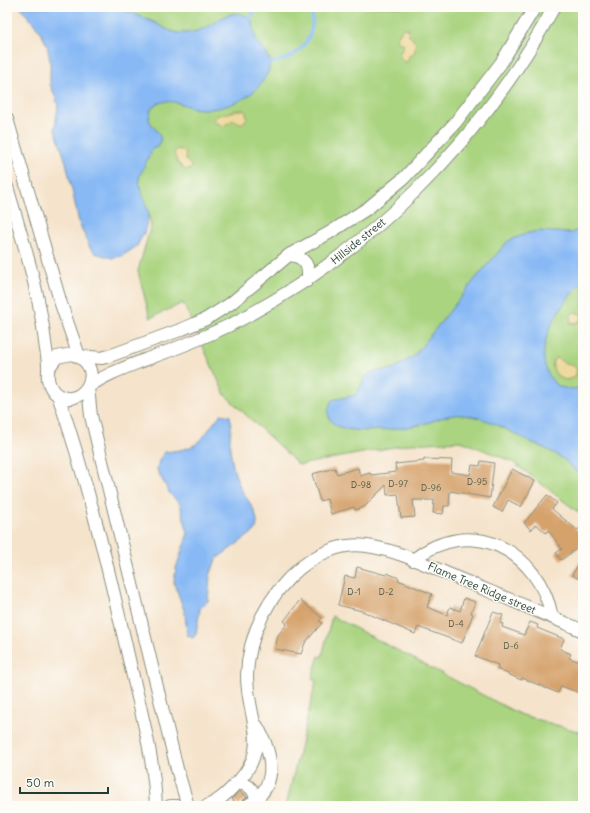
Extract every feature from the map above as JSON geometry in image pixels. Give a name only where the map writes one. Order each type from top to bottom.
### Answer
[{"type":"street","name":"Hillside street","points":[[79,356],[102,358],[193,325],[230,304],[289,255],[349,221],[375,203],[404,178],[455,123],[505,57],[535,7]]},
{"type":"street","name":"Hillside street","points":[[88,387],[118,370],[216,332],[307,281],[364,238],[400,206],[440,166],[482,117],[536,40],[554,7]]},
{"type":"street","points":[[7,118],[61,304],[79,356],[89,367],[91,373],[88,387],[92,421],[175,762],[188,806]]},
{"type":"street","points":[[7,187],[41,312],[49,384],[58,395],[84,475],[114,594],[148,742],[156,806]]},
{"type":"street","points":[[289,255],[295,256],[305,263],[308,268],[307,281]]},
{"type":"street","points":[[48,369],[57,357],[72,354],[79,356]]},
{"type":"street","points":[[58,395],[72,398],[78,396],[88,387]]},
{"type":"street","name":"Flame Tree Ridge street","points":[[413,560],[425,550],[439,543],[454,540],[469,539],[510,551],[530,568],[545,591],[552,617]]},
{"type":"street","name":"Flame Tree Ridge street","points":[[208,806],[217,801],[242,777],[252,760],[256,741],[255,721],[248,693],[248,676],[252,642],[265,610],[283,584],[317,556],[341,547],[366,546],[413,560],[583,631]]},
{"type":"street","name":"Flame Tree Ridge street","points":[[252,804],[266,789],[271,770],[271,760],[265,741],[255,721]]},
{"type":"street","name":"Flame Tree Ridge street","points":[[235,784],[240,783],[250,787],[256,796],[252,804]]},
{"type":"street","points":[[170,806],[181,806]]},
{"type":"green space","points":[[89,7],[583,7],[583,516],[513,462],[461,441],[410,444],[299,465],[225,395],[183,303],[150,318],[138,271],[151,225]]},
{"type":"green space","points":[[332,616],[519,714],[583,733],[583,806],[286,806],[316,681],[312,678],[319,656],[322,657]]},
{"type":"sand","points":[[403,28],[408,29],[409,35],[416,43],[414,54],[409,56],[407,62],[404,62],[399,55],[404,44],[398,42],[396,39]]},
{"type":"sand","points":[[244,110],[246,112],[247,118],[242,124],[234,120],[223,126],[213,121],[216,116]]},
{"type":"sand","points":[[177,149],[185,151],[186,161],[192,166],[191,169],[185,170],[177,162],[174,153]]},
{"type":"sand","points":[[574,312],[581,314],[582,317],[579,322],[570,324],[571,315]]},
{"type":"sand","points":[[556,358],[565,364],[575,367],[577,370],[575,377],[566,380],[555,373],[553,360]]},
{"type":"water","points":[[20,7],[111,7],[126,11],[170,31],[178,33],[198,31],[230,14],[241,14],[250,18],[256,39],[269,57],[270,64],[266,76],[251,94],[240,101],[221,107],[208,109],[163,102],[157,104],[151,109],[149,120],[158,132],[160,142],[159,146],[152,149],[139,177],[140,188],[149,214],[144,233],[137,246],[122,256],[112,258],[95,253],[90,248],[79,222],[66,162],[55,129],[58,104],[50,84],[50,61],[47,45],[40,31]]},
{"type":"water","points":[[583,227],[583,282],[565,302],[550,328],[544,355],[546,368],[552,380],[558,386],[574,389],[583,387],[583,478],[563,459],[554,453],[495,424],[471,416],[451,415],[425,424],[377,430],[344,428],[333,423],[328,414],[332,400],[356,395],[367,375],[373,372],[393,369],[414,356],[476,278],[508,241],[528,233],[539,231],[571,233]]},
{"type":"water","points":[[221,414],[230,416],[230,447],[233,466],[237,480],[255,513],[257,525],[255,531],[216,559],[210,576],[208,601],[200,609],[196,634],[193,638],[187,635],[185,613],[174,582],[176,568],[188,533],[180,504],[170,494],[157,470],[159,460],[165,452],[187,448],[199,442]]},
{"type":"building","points":[[424,459],[452,460],[451,472],[470,475],[472,465],[480,466],[481,461],[494,463],[490,498],[450,491],[449,506],[444,506],[443,514],[433,513],[434,500],[413,500],[415,517],[401,518],[398,494],[387,495],[386,485],[364,507],[355,510],[354,507],[331,514],[327,499],[320,501],[312,474],[335,468],[337,474],[358,468],[360,476],[370,473],[371,475],[396,472],[395,464],[424,461]]},
{"type":"building","points":[[512,469],[535,481],[521,507],[508,500],[502,512],[493,507]]},
{"type":"building","points":[[547,495],[557,503],[552,509],[577,530],[583,526],[583,544],[561,560],[556,553],[562,549],[548,530],[546,533],[536,524],[531,530],[524,523]]},
{"type":"building","points":[[583,556],[583,581],[572,575]]},
{"type":"building","points":[[357,567],[386,575],[387,573],[399,578],[398,580],[432,594],[427,607],[447,615],[450,607],[460,611],[464,598],[475,602],[471,613],[473,614],[462,643],[418,627],[415,634],[362,611],[338,605],[345,576],[355,578]]},
{"type":"building","points":[[300,600],[322,618],[319,621],[322,623],[305,643],[301,654],[275,649],[278,635],[287,624],[284,621]]},
{"type":"building","points":[[493,612],[503,615],[500,623],[503,624],[502,627],[524,635],[530,622],[538,625],[537,628],[564,639],[560,649],[571,654],[569,658],[583,663],[583,694],[561,686],[558,693],[522,678],[521,680],[497,669],[498,665],[475,656]]},
{"type":"building","points":[[239,791],[247,797],[238,805],[232,799]]},
{"type":"waterway","points":[[250,19],[256,7]]},
{"type":"waterway","points":[[270,63],[290,57],[304,45],[312,28],[311,7]]}]
